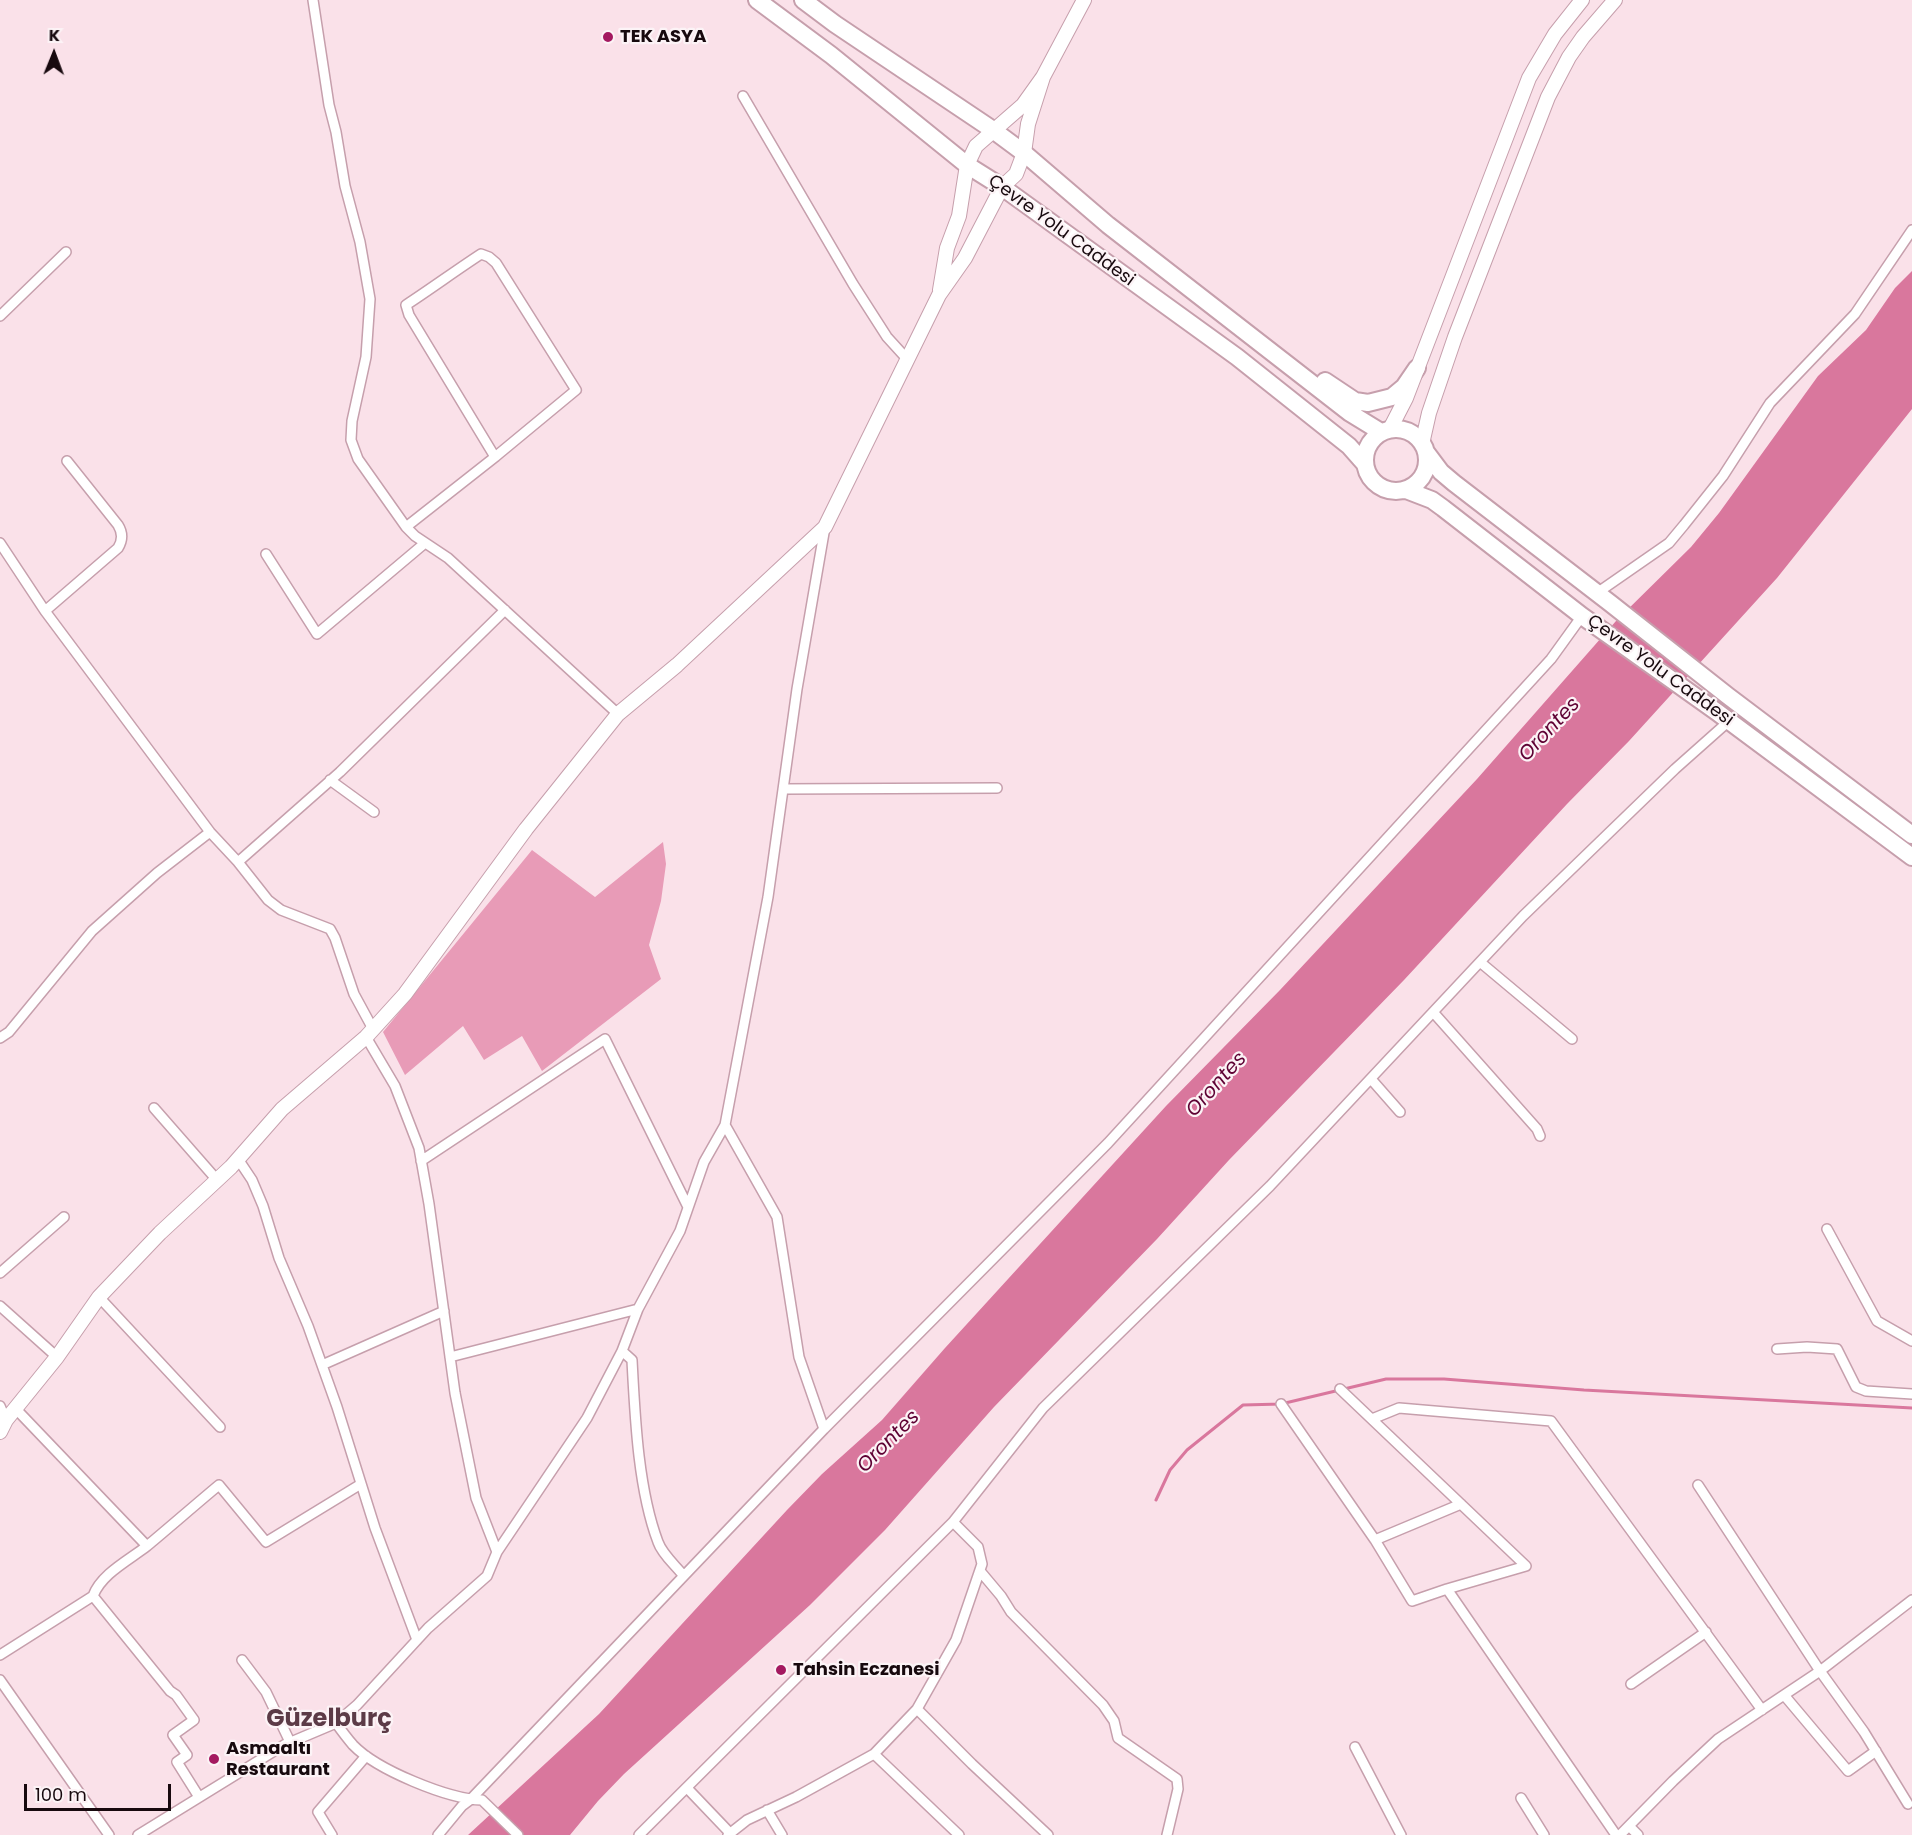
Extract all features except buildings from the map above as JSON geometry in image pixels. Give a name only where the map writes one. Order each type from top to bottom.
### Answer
[{"type":"highway","name":"Çevre Yolu Caddesi","points":[[757,0],[831,55],[967,165],[1002,187],[1237,357],[1349,446],[1364,463],[1371,480],[1378,487],[1387,490],[1406,490],[1443,507],[1588,619],[1912,857]]},
{"type":"highway","name":"Çevre Yolu Caddesi","points":[[803,0],[1024,153],[1108,225],[1350,413],[1386,431],[1409,432],[1441,472],[1454,483],[1728,696],[1912,835]]},
{"type":"highway","points":[[1300,374],[1316,376],[1354,401],[1368,403],[1392,397],[1404,387],[1417,368]]},
{"type":"highway","points":[[1364,463],[1368,445],[1386,431]]},
{"type":"highway","points":[[1406,490],[1414,486],[1425,471],[1424,448]]},
{"type":"street","points":[[313,0],[329,105],[345,186],[360,242],[370,299],[366,357],[352,421],[351,440],[358,459],[405,527],[448,558],[618,714]]},
{"type":"street","points":[[939,295],[947,248],[959,216],[967,165],[976,146],[1023,105],[1043,77],[1084,0]]},
{"type":"street","points":[[1386,431],[1417,368],[1529,78],[1555,34],[1582,0]]},
{"type":"street","points":[[1424,448],[1430,414],[1455,337],[1548,97],[1573,51],[1615,0]]},
{"type":"street","points":[[138,1835],[290,1742],[336,1723],[357,1705],[417,1640],[487,1576],[497,1552],[587,1418],[622,1351],[638,1309],[680,1231],[704,1162],[725,1125],[768,897],[797,689],[825,527],[939,295],[965,258],[1002,187],[1016,174],[1024,153],[1028,124],[1043,77]]},
{"type":"street","points":[[742,96],[853,284],[887,337],[908,359]]},
{"type":"street","points":[[1604,598],[1669,543],[1723,476],[1770,403],[1855,314],[1912,230]]},
{"type":"street","points":[[0,316],[66,252]]},
{"type":"street","points":[[405,527],[495,457],[576,390],[502,272],[489,257],[481,255],[456,269],[446,279],[406,305],[409,315],[495,457]]},
{"type":"street","points":[[45,610],[118,548],[122,539],[122,532],[118,525],[67,461]]},
{"type":"street","points":[[3,1426],[99,1298],[160,1233],[238,1159],[282,1109],[370,1033],[405,993],[526,829],[618,714],[677,665],[825,527]]},
{"type":"street","points":[[0,543],[45,610],[210,832],[238,862],[268,900],[281,909],[330,929],[335,938],[354,994],[395,1086],[419,1148],[455,1392],[476,1498],[497,1552]]},
{"type":"street","points":[[267,554],[318,634],[425,543]]},
{"type":"street","points":[[238,862],[330,780],[505,610]]},
{"type":"street","points":[[438,1835],[462,1806],[824,1429],[1108,1143],[1588,619]]},
{"type":"street","points":[[642,1834],[892,1580],[953,1522],[1043,1408],[1270,1186],[1532,908],[1675,769],[1723,716]]},
{"type":"street","points":[[330,780],[374,812]]},
{"type":"street","points":[[783,789],[997,788]]},
{"type":"street","points":[[0,1038],[9,1032],[92,931],[157,873],[210,832]]},
{"type":"street","points":[[1480,962],[1572,1039]]},
{"type":"street","points":[[1433,1012],[1537,1129],[1540,1136]]},
{"type":"street","points":[[421,1161],[605,1038],[688,1207]]},
{"type":"street","points":[[1371,1078],[1400,1112]]},
{"type":"street","points":[[154,1108],[217,1180]]},
{"type":"street","points":[[725,1125],[777,1217],[799,1357],[824,1429]]},
{"type":"street","points":[[238,1159],[252,1180],[263,1206],[279,1258],[308,1326],[375,1527],[417,1640]]},
{"type":"street","points":[[0,1273],[64,1217]]},
{"type":"street","points":[[1827,1229],[1877,1321],[1912,1341]]},
{"type":"street","points":[[99,1298],[220,1427]]},
{"type":"street","points":[[0,1306],[57,1357]]},
{"type":"street","points":[[450,1357],[638,1309]]},
{"type":"street","points":[[322,1365],[444,1311]]},
{"type":"street","points":[[1777,1349],[1807,1347],[1837,1350],[1856,1387],[1866,1391],[1912,1395]]},
{"type":"street","points":[[622,1351],[632,1360],[644,1492],[658,1545],[683,1575]]},
{"type":"street","points":[[1281,1404],[1375,1540],[1412,1601],[1526,1566],[1340,1389]]},
{"type":"street","points":[[0,1406],[3,1426]]},
{"type":"street","points":[[15,1408],[147,1546]]},
{"type":"street","points":[[1372,1419],[1399,1408],[1551,1421],[1762,1710]]},
{"type":"street","points":[[0,1655],[93,1596],[96,1587],[106,1578],[219,1485],[266,1542],[361,1484]]},
{"type":"street","points":[[1698,1485],[1864,1732],[1908,1804]]},
{"type":"street","points":[[1375,1540],[1461,1504]]},
{"type":"street","points":[[687,1788],[729,1834],[747,1820],[796,1797],[874,1754],[917,1708],[956,1640],[980,1571],[982,1564],[978,1547],[953,1522]]},
{"type":"street","points":[[980,1571],[1011,1612],[1103,1705],[1113,1721],[1118,1738],[1178,1779],[1178,1789],[1167,1835]]},
{"type":"street","points":[[1448,1589],[1618,1835],[1718,1739],[1821,1671],[1912,1600]]},
{"type":"street","points":[[93,1596],[170,1691],[176,1695],[194,1720],[173,1735],[187,1755],[177,1762],[199,1797]]},
{"type":"street","points":[[1631,1684],[1706,1632]]},
{"type":"street","points":[[242,1660],[266,1692],[290,1742]]},
{"type":"street","points":[[0,1680],[109,1835]]},
{"type":"street","points":[[1784,1695],[1848,1772],[1876,1751]]},
{"type":"street","points":[[917,1708],[972,1764],[1048,1835]]},
{"type":"street","points":[[336,1723],[354,1746],[366,1756],[414,1781],[470,1800],[482,1800],[518,1835]]},
{"type":"street","points":[[1355,1747],[1401,1835]]},
{"type":"street","points":[[874,1754],[959,1835]]},
{"type":"street","points":[[332,1835],[318,1812],[366,1756]]},
{"type":"street","points":[[1521,1798],[1544,1835]]},
{"type":"street","points":[[767,1810],[782,1835]]},
{"type":"street","points":[[1629,1826],[1638,1835]]},
{"type":"shaded area","points":[[663,842],[666,864],[661,901],[649,945],[661,979],[542,1071],[522,1036],[484,1060],[463,1026],[405,1075],[383,1032],[532,850],[595,897]]},
{"type":"water","name":"Orontes","points":[[1912,271],[1912,409],[1777,578],[1629,741],[1567,804],[1404,980],[994,1407],[885,1530],[810,1605],[624,1774],[570,1835],[468,1835],[599,1714],[787,1510],[822,1474],[882,1420],[1166,1106],[1280,990],[1477,779],[1616,621],[1691,547],[1719,513],[1818,376],[1866,330],[1895,288]]},
{"type":"waterway","points":[[1156,1500],[1170,1470],[1187,1450],[1243,1405],[1281,1404],[1386,1379],[1444,1379],[1584,1390],[1912,1408]]},
{"type":"place","name":"TEK ASYA","points":[[608,37]]},
{"type":"place","name":"Tahsin Eczanesi","points":[[781,1670]]},
{"type":"place","name":"Asmaaltı Restaurant","points":[[214,1759]]},
{"type":"district","name":"Güzelburç","points":[[329,1720]]}]
